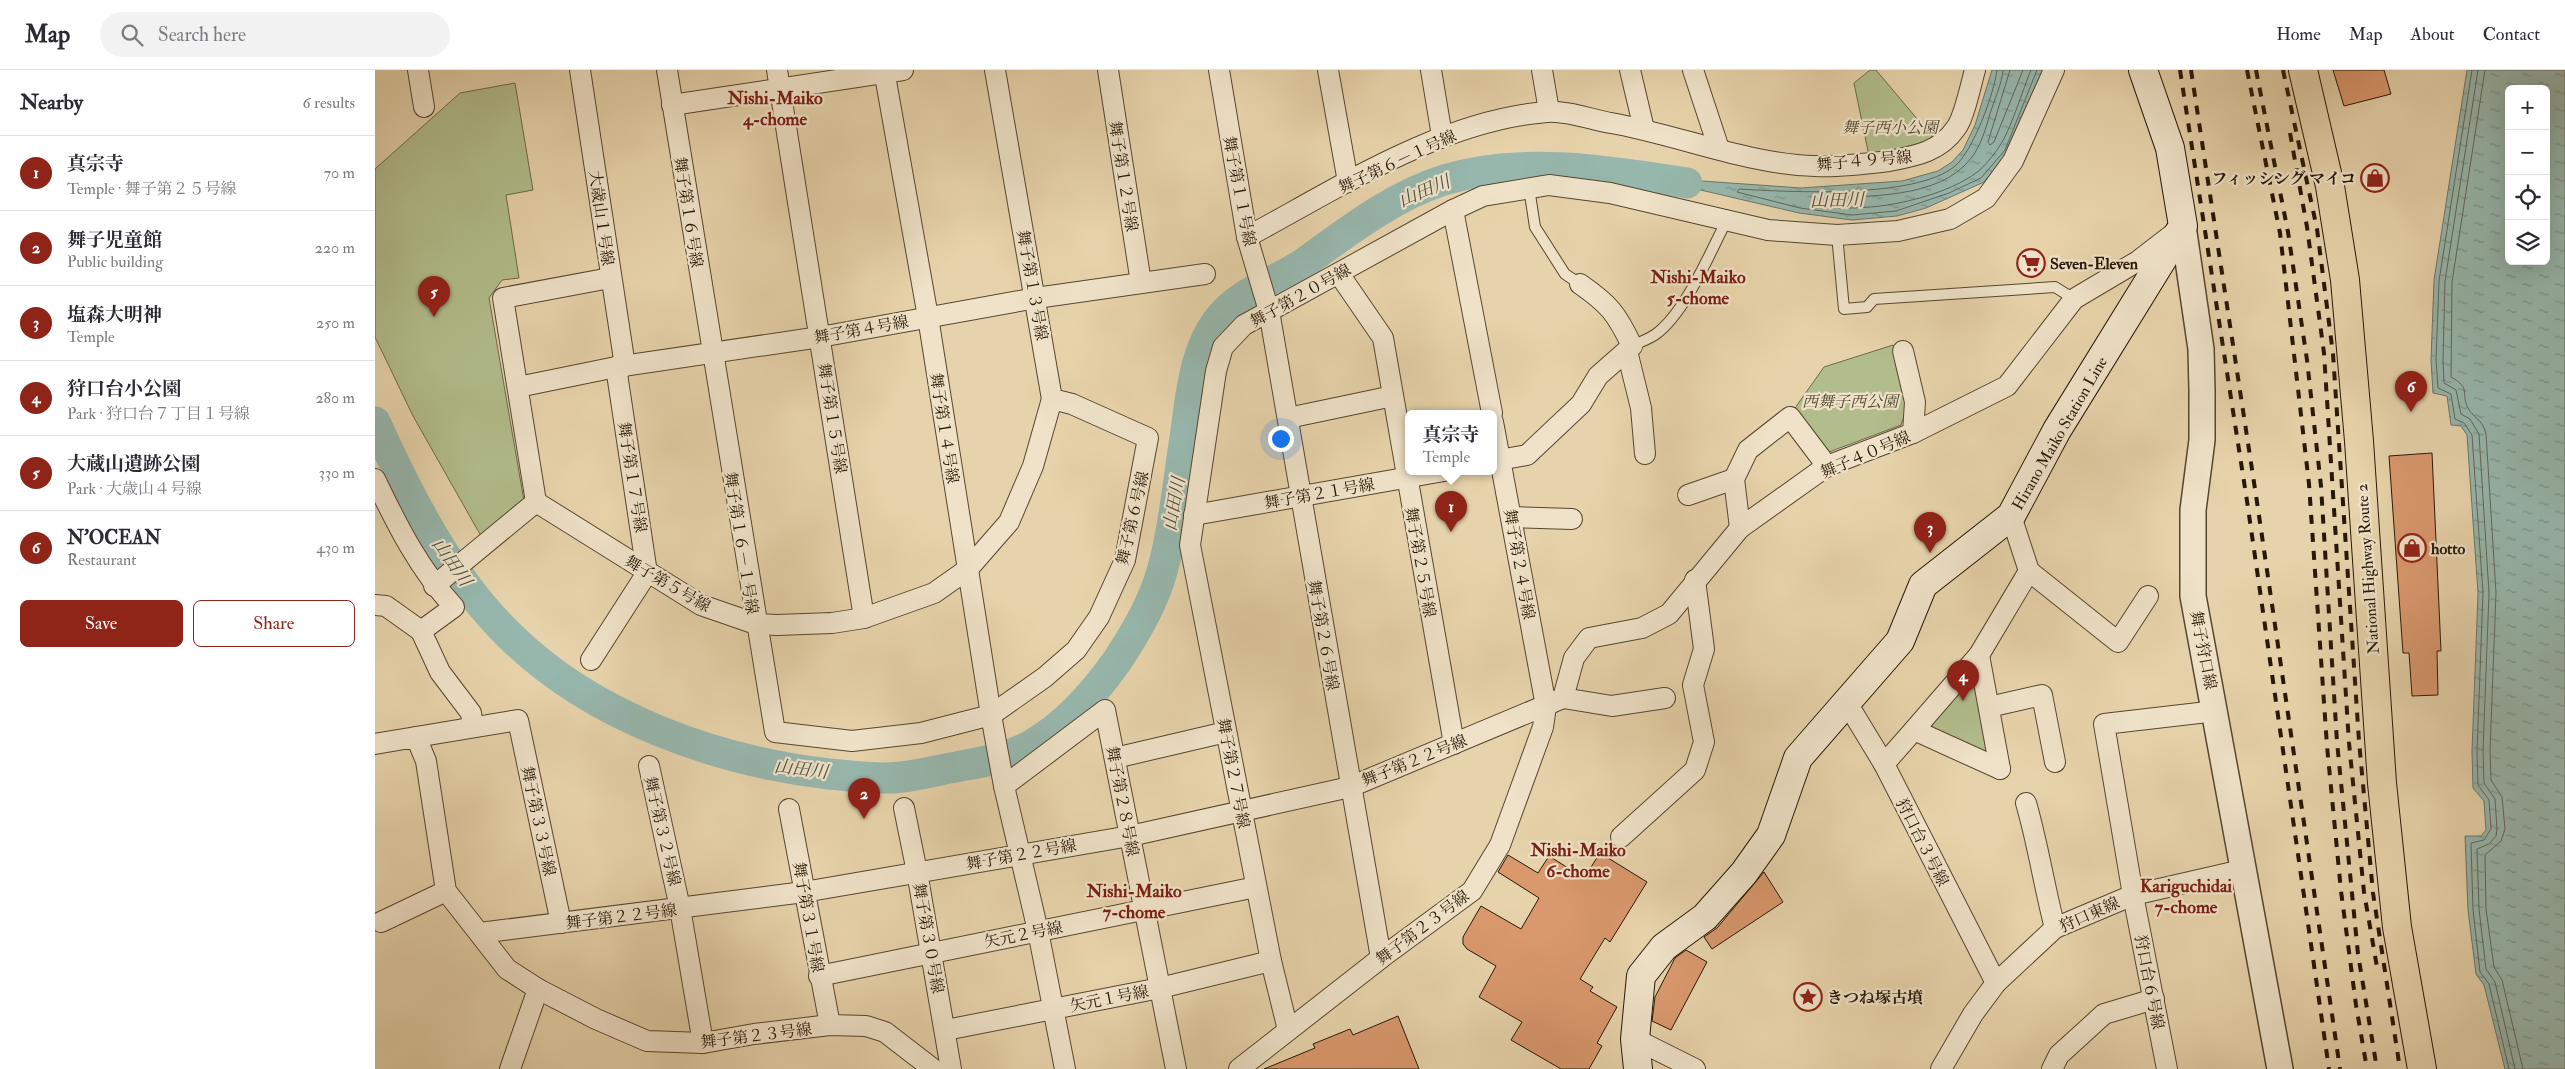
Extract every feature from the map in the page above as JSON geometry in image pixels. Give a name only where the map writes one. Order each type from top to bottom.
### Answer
[{"type":"highway","name":"National Highway Route 2","points":[[2303,70],[2330,186],[2345,280],[2382,783],[2397,927],[2422,1069]]},
{"type":"main road","points":[[2143,70],[2170,148],[2183,226]]},
{"type":"main road","name":"Hirano Maiko Station Line","points":[[1638,1069],[1635,1039],[1641,976],[1664,947],[1705,918],[1744,873],[1771,835],[1799,758],[1900,641],[1923,584],[2011,516],[2057,430],[2183,226]]},
{"type":"street","points":[[418,70],[424,107]]},
{"type":"street","name":"大歳山１号線","points":[[580,70],[611,278],[621,367]]},
{"type":"street","name":"舞子第１６号線","points":[[667,70],[711,354]]},
{"type":"street","name":"舞子第１３号線","points":[[995,70],[1053,399]]},
{"type":"street","name":"舞子第１２号線","points":[[1108,70],[1141,283]]},
{"type":"street","name":"舞子第１１号線","points":[[1219,70],[1247,237],[1269,311]]},
{"type":"street","points":[[1328,70],[1348,182]]},
{"type":"street","points":[[1431,70],[1442,136]]},
{"type":"street","points":[[1542,70],[1549,112]]},
{"type":"street","points":[[1630,70],[1644,129]]},
{"type":"street","points":[[1693,70],[1719,149]]},
{"type":"street","name":"舞子４９号線","points":[[1644,129],[1719,149],[1775,161],[1815,166],[1873,163],[1920,156],[1938,147],[1957,127],[1975,70]]},
{"type":"street","name":"舞子第２０号線","points":[[1194,515],[1216,371],[1223,347],[1243,325],[1453,210],[1483,196],[1549,185],[1610,193],[1769,230],[1837,235],[1898,231],[1950,220],[1986,198],[2013,160],[2054,70]]},
{"type":"street","points":[[672,105],[778,80],[891,71]]},
{"type":"street","name":"舞子第１４号線","points":[[891,71],[991,715],[1004,786],[1038,931],[1065,1069]]},
{"type":"street","name":"舞子第１５号線","points":[[778,80],[821,337],[864,618]]},
{"type":"street","name":"舞子第６－１号線","points":[[1247,237],[1348,182],[1442,136],[1503,119],[1549,112],[1644,129]]},
{"type":"street","points":[[1453,210],[1491,410]]},
{"type":"street","name":"舞子４０号線","points":[[1555,702],[1575,658],[1589,638],[1642,628],[1669,614],[1695,580],[1740,528],[1827,466],[1913,433],[2007,386],[2074,299],[2138,260],[2183,226]]},
{"type":"street","name":"舞子狩口線","points":[[2183,226],[2201,349],[2203,391],[2201,440],[2193,510],[2193,596],[2216,712],[2242,870],[2280,1069]]},
{"type":"street","name":"舞子第４号線","points":[[518,387],[621,367],[821,337],[1036,298],[1205,274]]},
{"type":"street","name":"舞子第２５号線","points":[[1339,274],[1383,338],[1405,472]]},
{"type":"street","points":[[434,586],[536,502],[503,298],[611,278]]},
{"type":"street","points":[[1580,284],[1601,299],[1618,316],[1630,348],[1641,408],[1645,454]]},
{"type":"street","name":"舞子第２６号線","points":[[1269,311],[1288,418],[1299,496],[1381,958]]},
{"type":"street","points":[[1497,461],[1527,455],[1581,404],[1598,376],[1630,348]]},
{"type":"street","points":[[1903,352],[1915,402],[1913,433]]},
{"type":"street","name":"舞子第１６－１号線","points":[[711,354],[775,732]]},
{"type":"street","name":"舞子第１７号線","points":[[621,367],[647,573]]},
{"type":"street","points":[[1288,418],[1393,396]]},
{"type":"street","name":"舞子第６号線","points":[[775,732],[852,741],[921,733],[991,715],[1030,688],[1076,650],[1099,617],[1125,560],[1148,438],[1072,404],[1053,399]]},
{"type":"street","name":"舞子第５号線","points":[[536,502],[701,605],[756,624],[832,623],[864,618],[934,593],[968,569],[1009,522],[1033,466],[1053,399]]},
{"type":"street","points":[[1740,528],[1734,479],[1748,450],[1790,417],[1827,466]]},
{"type":"street","name":"舞子第２４号線","points":[[1497,461],[1555,702]]},
{"type":"street","name":"舞子第２５号線","points":[[1406,475],[1454,744]]},
{"type":"street","name":"舞子第２１号線","points":[[1194,515],[1422,475]]},
{"type":"street","points":[[1688,496],[1734,479]]},
{"type":"street","points":[[375,480],[400,532],[434,586],[454,607],[421,631]]},
{"type":"street","name":"舞子第２７号線","points":[[1194,515],[1190,545],[1256,887],[1271,961],[1288,1030]]},
{"type":"street","points":[[2011,516],[2029,571],[2119,642],[2148,596]]},
{"type":"street","points":[[1511,517],[1572,519]]},
{"type":"street","points":[[1884,764],[1979,655],[2029,571]]},
{"type":"street","points":[[591,660],[647,573]]},
{"type":"street","points":[[1621,837],[1695,770],[1704,742],[1693,685],[1704,649],[1695,580]]},
{"type":"street","points":[[375,605],[386,606],[421,631],[440,672],[471,713],[473,727],[375,744]]},
{"type":"street","points":[[1914,730],[1999,769],[1979,655]]},
{"type":"street","points":[[1989,706],[2041,695],[2055,762]]},
{"type":"street","points":[[1555,702],[1612,706],[1665,698]]},
{"type":"street","name":"舞子第２２号線","points":[[480,934],[805,892],[1130,836],[1350,786],[1555,702]]},
{"type":"street","name":"舞子第２３号線","points":[[1245,1067],[1288,1030],[1472,890],[1500,846],[1543,726],[1555,702]]},
{"type":"street","name":"狩口台３号線","points":[[1847,703],[1884,764],[1996,983]]},
{"type":"street","name":"舞子第２８号線","points":[[1004,786],[1105,710],[1177,1069]]},
{"type":"street","name":"狩口台６号線","points":[[2167,1069],[2133,895],[2104,724],[2216,712]]},
{"type":"street","name":"舞子第３３号線","points":[[473,727],[518,720],[561,923]]},
{"type":"street","points":[[1115,758],[1226,732]]},
{"type":"street","points":[[381,922],[446,891],[426,761],[416,737]]},
{"type":"street","name":"舞子第３２号線","points":[[649,766],[680,908],[703,1043]]},
{"type":"street","points":[[2026,803],[2039,849],[2042,878],[2055,928]]},
{"type":"street","name":"舞子第３０号線","points":[[904,808],[946,1030],[951,1069]]},
{"type":"street","name":"舞子第３１号線","points":[[789,809],[819,976],[830,1025]]},
{"type":"street","name":"狩口東線","points":[[1941,1069],[1973,1014],[1996,983],[2055,928],[2133,895],[2242,870]]},
{"type":"street","name":"矢元２号線","points":[[819,976],[1256,887]]},
{"type":"street","name":"舞子第２３号線","points":[[446,891],[507,969],[538,989],[596,1020],[647,1041],[703,1043],[754,1034],[830,1025],[866,1026],[885,1032],[933,1069]]},
{"type":"street","name":"矢元１号線","points":[[946,1030],[1160,988],[1271,961]]},
{"type":"street","points":[[510,1069],[538,989]]},
{"type":"street","points":[[2052,1069],[2059,1055],[2104,1014],[2154,999]]},
{"type":"street","points":[[1635,1039],[1695,1069]]},
{"type":"lane","points":[[1529,188],[1535,227],[1565,274],[1580,284]]},
{"type":"lane","points":[[1630,348],[1657,334],[1672,317],[1689,293],[1727,220]]},
{"type":"lane","points":[[1837,235],[1844,309],[1867,307],[1874,299],[2055,287],[2074,299]]},
{"type":"green space","name":"舞子西小公園","points":[[1870,70],[1876,70],[1934,139],[1919,150],[1869,156],[1854,83]]},
{"type":"green space","points":[[515,83],[533,190],[506,195],[519,278],[502,280],[489,298],[524,501],[481,536],[413,416],[375,337],[375,169],[460,93]]},
{"type":"green space","name":"西舞子西公園","points":[[1893,345],[1909,402],[1901,425],[1829,452],[1795,408],[1824,367]]},
{"type":"green space","points":[[1972,675],[1990,758],[1925,728]]},
{"type":"water","points":[[1992,70],[2043,70],[2010,152],[1984,182],[1926,208],[1897,216],[1852,220],[1799,213],[1645,177],[1801,188],[1902,181],[1938,171],[1952,162],[1963,150],[1975,125]]},
{"type":"water","points":[[2467,70],[2565,70],[2565,1069],[2505,1069],[2484,985],[2476,974],[2468,910],[2465,836],[2481,836],[2486,830],[2484,801],[2473,788],[2472,751],[2478,593],[2467,435],[2461,426],[2451,425],[2447,396],[2433,393],[2431,360],[2434,280]]},
{"type":"building","points":[[2333,70],[2384,70],[2391,94],[2344,106]]},
{"type":"building","points":[[2432,453],[2441,651],[2437,651],[2438,695],[2412,696],[2409,653],[2403,653],[2389,456]]},
{"type":"building","points":[[1600,853],[1647,882],[1610,942],[1605,938],[1580,979],[1593,987],[1590,991],[1617,1007],[1597,1043],[1602,1046],[1589,1069],[1561,1069],[1511,1040],[1522,1022],[1479,997],[1496,966],[1467,949],[1463,944],[1463,937],[1481,906],[1521,929],[1539,898],[1498,872],[1508,855],[1538,873],[1549,856],[1584,878]]},
{"type":"building","points":[[1764,872],[1783,902],[1712,949],[1704,937],[1717,928]]},
{"type":"building","points":[[1686,950],[1707,962],[1671,1030],[1652,1021],[1655,997],[1675,958]]},
{"type":"building","points":[[1398,1016],[1419,1069],[1264,1069],[1315,1048],[1313,1044],[1350,1029],[1353,1035]]},
{"type":"waterway","name":"山田川","points":[[375,422],[417,507],[450,563],[468,589],[510,636],[543,665],[579,690],[617,712],[658,730],[700,746],[743,758],[786,768],[829,774],[884,778],[915,775],[996,759],[1015,753],[1033,744],[1068,718],[1117,661],[1146,612],[1164,565],[1175,510],[1192,387],[1201,354],[1215,324],[1235,303],[1304,263],[1354,227],[1389,205],[1407,195],[1444,180],[1474,173],[1535,167],[1596,170],[1687,183]]},
{"type":"railway","points":[[2180,70],[2247,501],[2329,1069]]},
{"type":"railway","points":[[2191,70],[2257,502],[2340,1069]]},
{"type":"railway","points":[[2247,70],[2280,233],[2309,484],[2327,746],[2341,891],[2356,1005],[2367,1069]]},
{"type":"railway","points":[[2256,70],[2288,232],[2307,360],[2321,486],[2337,742],[2358,954],[2377,1069]]},
{"type":"railway","points":[[2283,70],[2317,229],[2333,354],[2359,741],[2373,893],[2400,1069]]},
{"type":"railway","points":[[2290,133],[2307,227],[2324,353],[2349,743],[2364,892],[2378,973]]},
{"type":"place","name":"フィッシング マイコ","points":[[2375,178]]},
{"type":"place","name":"Seven-Eleven","points":[[2031,263]]},
{"type":"place","name":"大蔵山遺跡公園","points":[[434,317]]},
{"type":"place","name":"N'OCEAN","points":[[2411,412]]},
{"type":"place","name":"真宗寺","points":[[1451,532]]},
{"type":"place","name":"hotto","points":[[2412,548]]},
{"type":"place","name":"塩森大明神","points":[[1930,553]]},
{"type":"place","name":"狩口台小公園","points":[[1963,701]]},
{"type":"place","name":"舞子児童館","points":[[864,819]]},
{"type":"place","name":"きつね塚古墳","points":[[1808,997]]},
{"type":"district","name":"Nishi-Maiko 4-chome","points":[[775,108]]},
{"type":"district","name":"Nishi-Maiko 5-chome","points":[[1698,287]]},
{"type":"district","name":"Nishi-Maiko 6-chome","points":[[1578,860]]},
{"type":"district","name":"Kariguchidai 7-chome","points":[[2186,896]]},
{"type":"district","name":"Nishi-Maiko 7-chome","points":[[1134,901]]}]
